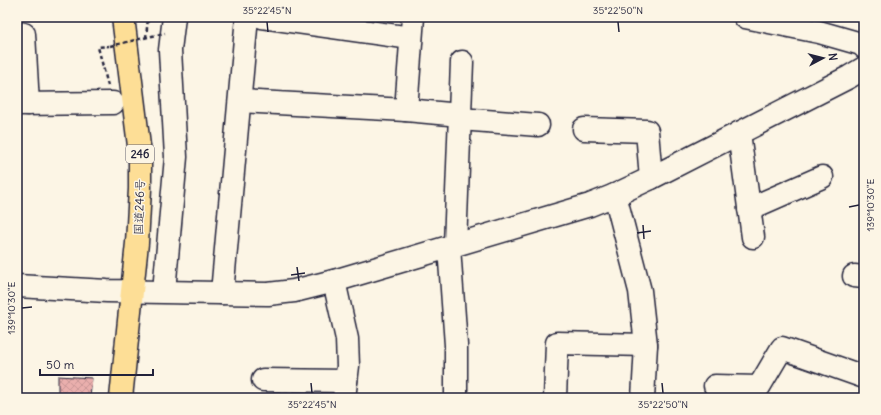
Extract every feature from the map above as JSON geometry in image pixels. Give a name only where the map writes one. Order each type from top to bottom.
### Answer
[{"type":"highway","name":"国道246号","points":[[121,398],[138,235],[140,189],[140,154],[122,17]]},
{"type":"street","points":[[222,293],[247,17]]},
{"type":"street","points":[[262,17],[411,38]]},
{"type":"street","points":[[406,110],[413,17]]},
{"type":"street","points":[[745,17],[819,32],[861,44],[864,47]]},
{"type":"street","points":[[164,291],[176,157],[169,25]]},
{"type":"street","points":[[17,33],[24,34],[22,104],[113,103]]},
{"type":"street","points":[[456,398],[456,345],[452,246],[462,62]]},
{"type":"street","points":[[17,286],[132,292],[164,291],[268,294],[294,291],[334,281],[590,205],[615,195],[651,178],[864,68]]},
{"type":"street","points":[[240,101],[406,110],[538,125]]},
{"type":"street","points":[[584,129],[622,121],[647,131],[651,178]]},
{"type":"street","points":[[738,133],[753,237]]},
{"type":"street","points":[[749,209],[822,177]]},
{"type":"street","points":[[615,195],[640,291],[646,346],[643,398]]},
{"type":"street","points":[[263,380],[304,389],[345,390],[348,366],[347,339],[334,281]]},
{"type":"street","points":[[554,398],[557,343],[646,346]]},
{"type":"street","points":[[715,386],[748,392],[759,387],[782,348],[864,376]]},
{"type":"path","points":[[146,38],[148,17]]},
{"type":"path","points":[[113,103],[98,48],[146,38],[169,25]]},
{"type":"building","points":[[58,376],[92,378],[90,398],[58,398]]}]
